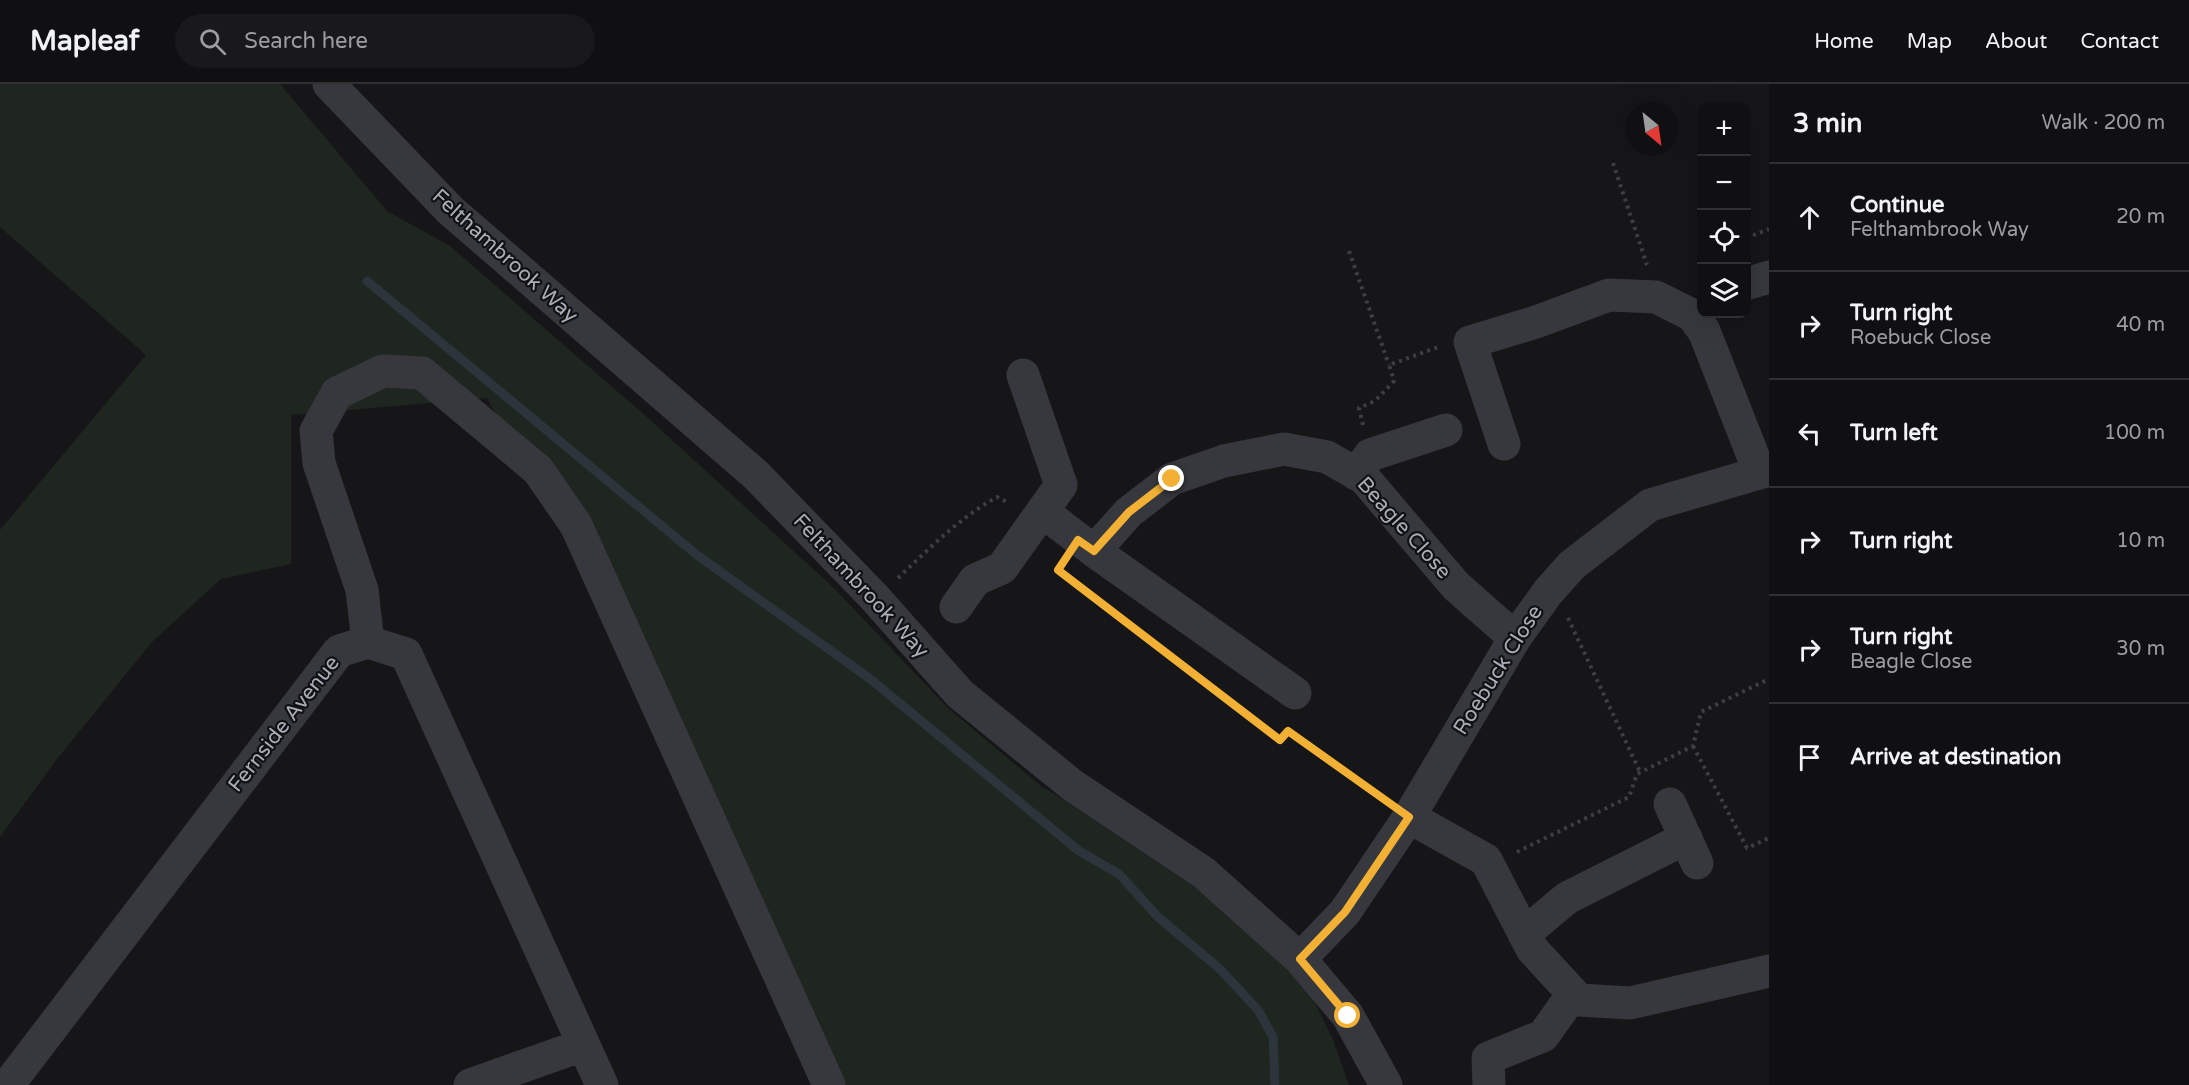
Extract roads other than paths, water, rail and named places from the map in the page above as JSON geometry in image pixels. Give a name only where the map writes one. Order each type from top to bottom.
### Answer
[{"type":"street","name":"Felthambrook Way","points":[[329,84],[450,210],[756,474],[875,598],[960,694],[1072,785],[1204,873],[1300,959],[1348,1016],[1386,1085]]},
{"type":"street","points":[[1751,282],[1769,277]]},
{"type":"street","points":[[1504,444],[1470,342],[1536,322],[1610,295],[1652,297],[1697,310]]},
{"type":"street","points":[[1700,318],[1764,470]]},
{"type":"street","points":[[602,1085],[406,654],[368,642],[362,590],[319,464],[316,431],[337,393],[383,371],[422,373],[538,470],[576,525],[829,1085]]},
{"type":"street","points":[[956,607],[975,580],[1002,568],[1061,485],[1023,375]]},
{"type":"street","points":[[1363,464],[1446,430]]},
{"type":"street","name":"Beagle Close","points":[[1086,546],[1172,479],[1224,461],[1284,449],[1363,464],[1364,478],[1456,586],[1515,638]]},
{"type":"street","name":"Roebuck Close","points":[[1300,959],[1345,912],[1409,817],[1515,638],[1548,592],[1572,565],[1650,505],[1764,470]]},
{"type":"street","points":[[1039,517],[1086,546],[1203,626],[1295,693]]},
{"type":"street","name":"Fernside Avenue","points":[[8,1085],[339,651],[368,642]]},
{"type":"street","points":[[1524,934],[1567,898],[1691,850],[1670,804]]},
{"type":"street","points":[[1409,817],[1486,860],[1532,949],[1579,1000],[1630,1003],[1769,971]]},
{"type":"street","points":[[1489,1085],[1488,1058],[1543,1036],[1573,994]]},
{"type":"street","points":[[470,1085],[583,1045]]},
{"type":"waterway","points":[[367,281],[697,555],[869,678],[1079,851],[1119,874],[1158,917],[1221,970],[1258,1010],[1273,1037],[1275,1085]]}]
